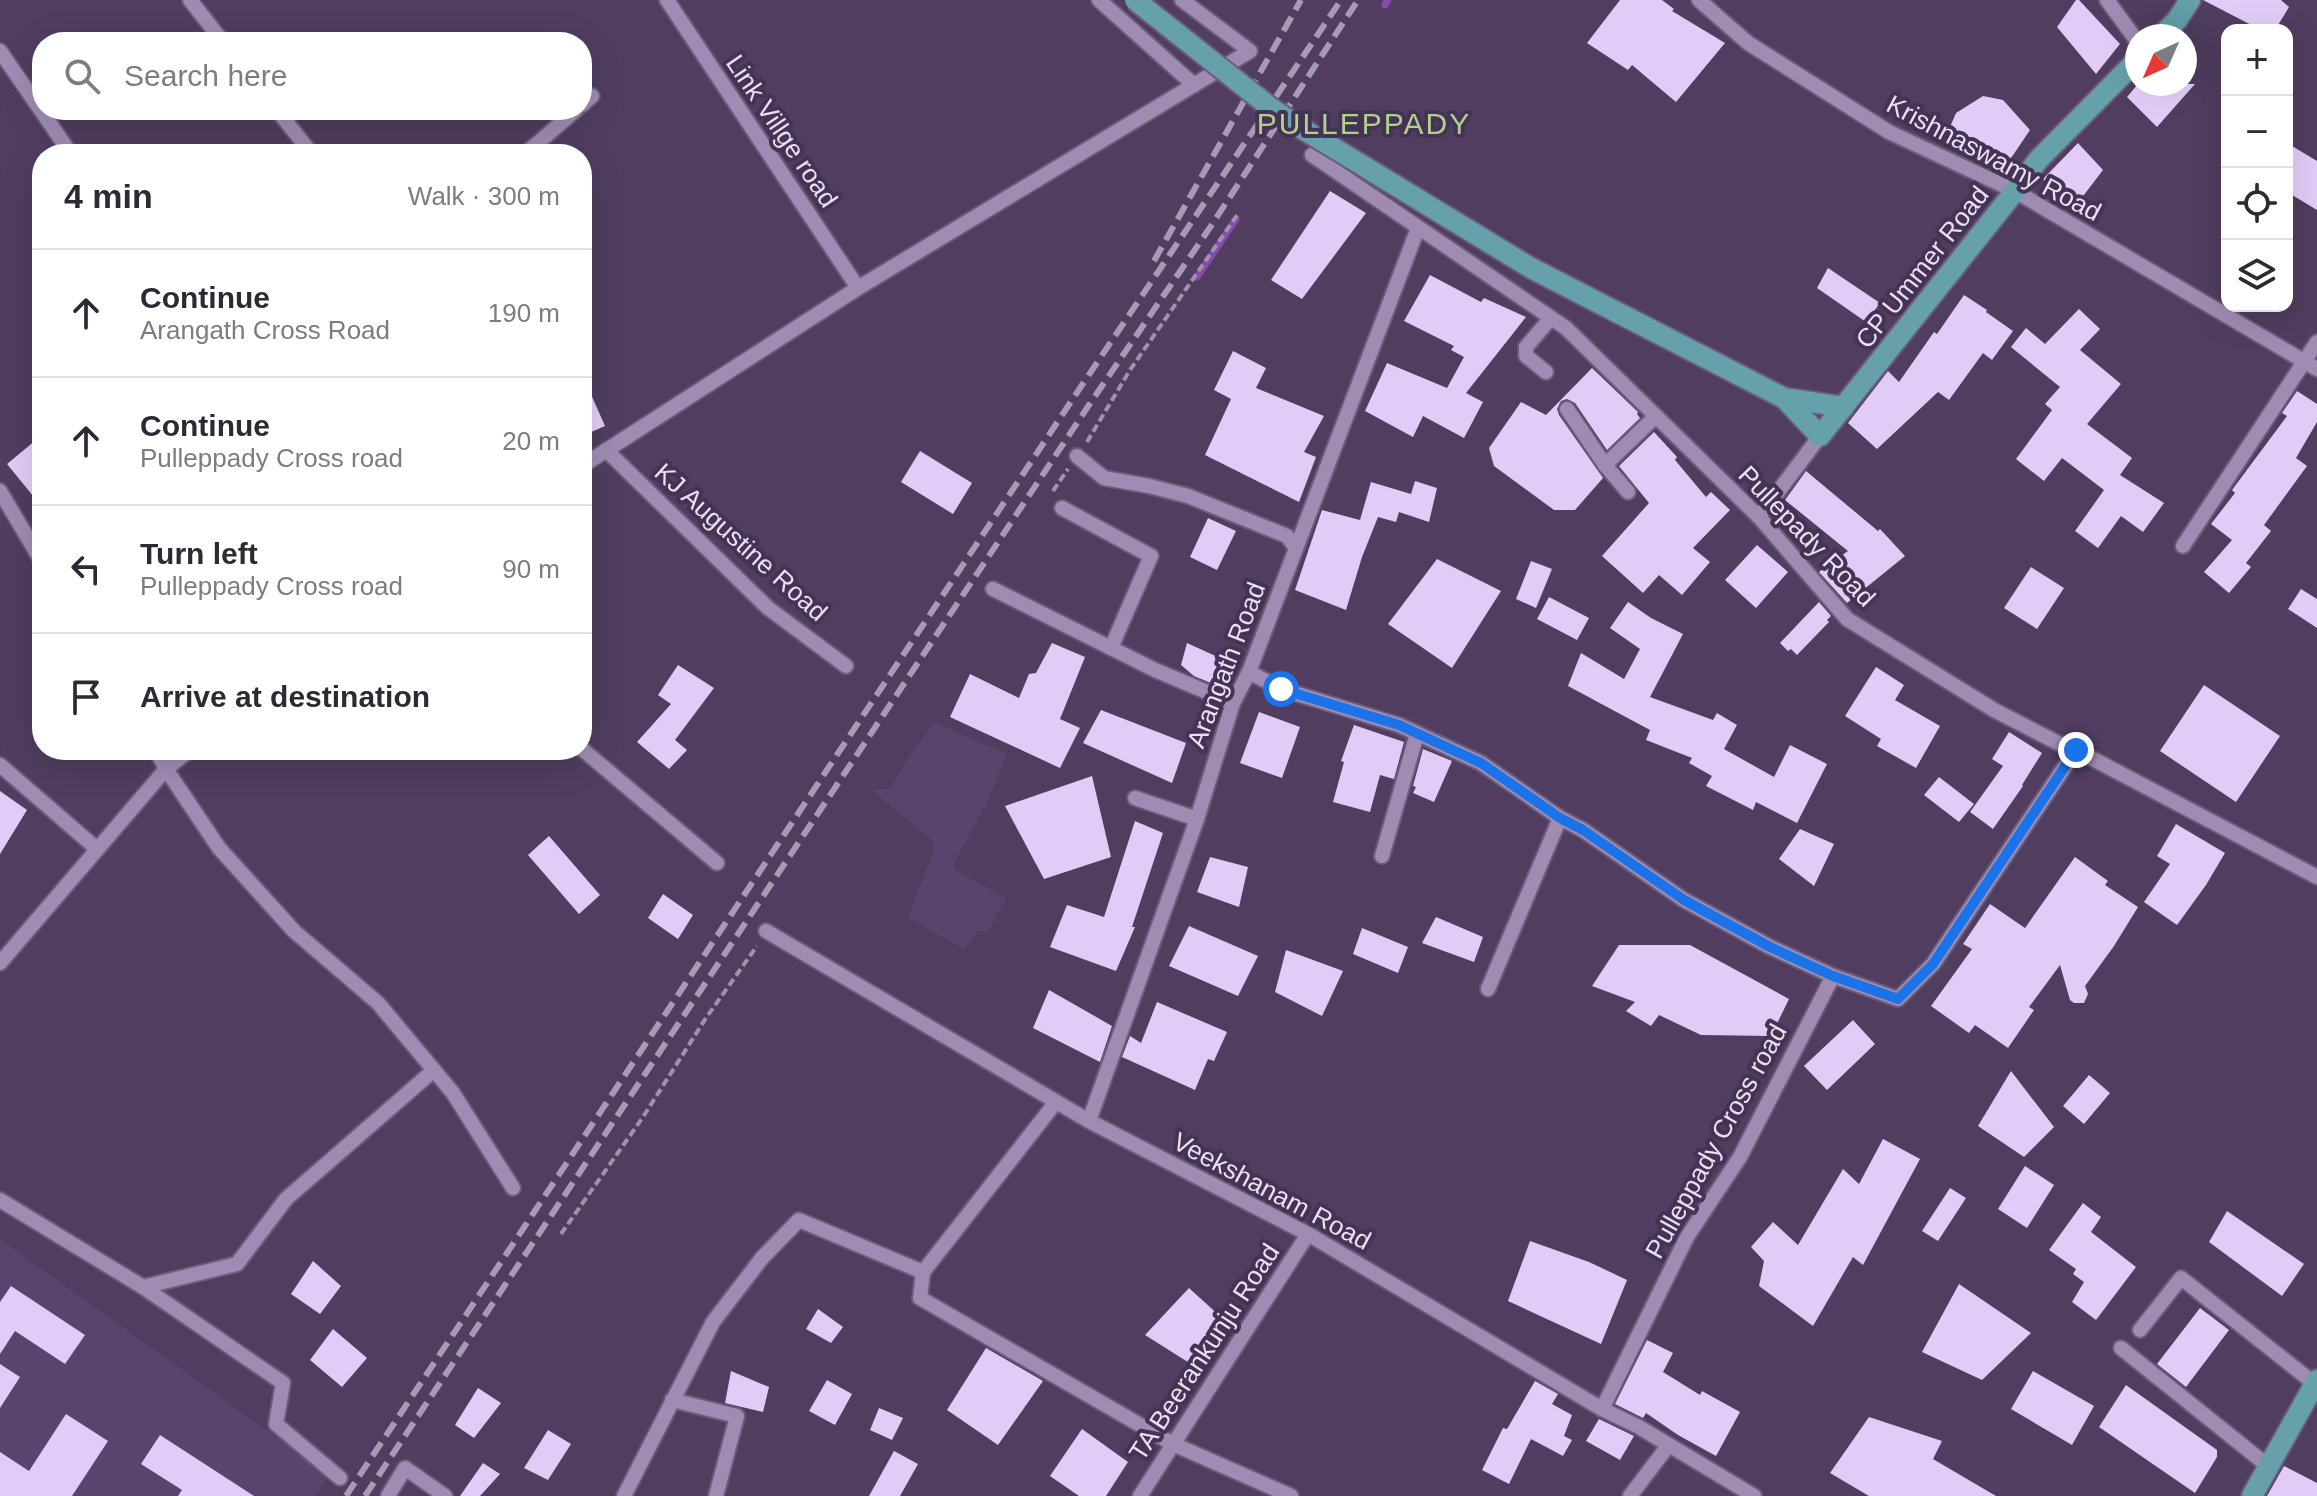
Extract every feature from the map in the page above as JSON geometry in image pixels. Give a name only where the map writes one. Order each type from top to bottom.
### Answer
[{"type":"main road","points":[[1135,0],[1296,125],[1531,268],[1784,398],[1844,407]]},
{"type":"main road","points":[[2173,24],[2190,0]]},
{"type":"main road","name":"CP Ummer Road","points":[[1820,436],[2038,160],[2125,72]]},
{"type":"main road","points":[[1784,398],[1820,436]]},
{"type":"main road","points":[[2252,1496],[2316,1382]]},
{"type":"street","points":[[190,0],[215,32]]},
{"type":"street","name":"Link Villge road","points":[[667,0],[858,288]]},
{"type":"street","points":[[1099,0],[1194,85]]},
{"type":"street","points":[[592,459],[858,288],[1250,51],[1182,0]]},
{"type":"street","name":"Krishnaswamy Road","points":[[1699,0],[1748,43],[1889,132],[2015,191],[2311,365]]},
{"type":"street","points":[[2107,0],[2125,25]]},
{"type":"street","points":[[0,51],[32,97]]},
{"type":"street","points":[[48,120],[64,144]]},
{"type":"street","points":[[285,120],[304,144]]},
{"type":"street","points":[[537,144],[564,120]]},
{"type":"street","name":"Pullepady Road","points":[[1312,155],[1566,328],[1759,517],[1847,619],[1994,710],[2317,877]]},
{"type":"street","name":"Arangath Road","points":[[1089,1121],[1197,819],[1233,703],[1249,672],[1418,228]]},
{"type":"street","points":[[1546,372],[1526,356],[1526,347],[1551,318]]},
{"type":"street","points":[[2183,546],[2311,365],[2317,342]]},
{"type":"street","points":[[1567,409],[1605,465],[1628,492]]},
{"type":"street","points":[[1605,465],[1656,416]]},
{"type":"street","name":"CP Ummer Road","points":[[1759,517],[1820,436]]},
{"type":"street","name":"KJ Augustine Road","points":[[606,450],[768,608],[846,666]]},
{"type":"street","points":[[1077,456],[1104,478],[1149,486],[1202,501],[1287,536],[1296,548]]},
{"type":"street","points":[[0,491],[32,540]]},
{"type":"street","points":[[1062,508],[1151,556],[1111,648]]},
{"type":"street","points":[[993,589],[1155,670],[1233,703]]},
{"type":"street","points":[[1249,672],[1281,689],[1399,725],[1481,763],[1684,900],[1770,947],[1833,976],[1898,999],[1933,964],[2076,750]]},
{"type":"street","points":[[1382,856],[1417,734]]},
{"type":"street","points":[[592,757],[717,863]]},
{"type":"street","points":[[161,760],[219,848],[294,931],[378,1003],[453,1093],[513,1188]]},
{"type":"street","points":[[0,963],[166,769],[177,760]]},
{"type":"street","points":[[0,765],[97,849]]},
{"type":"street","points":[[1135,798],[1197,819]]},
{"type":"street","points":[[1488,989],[1560,818]]},
{"type":"street","name":"Veekshanam Road","points":[[766,931],[1089,1121],[1308,1234],[1754,1496]]},
{"type":"street","name":"Pulleppady Cross road","points":[[1602,1409],[1687,1237],[1740,1157],[1833,976]]},
{"type":"street","points":[[143,1287],[237,1264],[286,1199],[434,1070]]},
{"type":"street","points":[[1056,1102],[923,1272],[920,1298],[1173,1444],[1291,1496]]},
{"type":"street","points":[[0,1200],[143,1287],[283,1383],[276,1424],[340,1478]]},
{"type":"street","points":[[624,1496],[713,1322],[762,1258],[799,1220],[923,1272]]},
{"type":"street","name":"TA Beerankunju Road","points":[[1140,1496],[1308,1234]]},
{"type":"street","points":[[2140,1330],[2181,1278],[2316,1382]]},
{"type":"street","points":[[2121,1348],[2268,1466]]},
{"type":"street","points":[[672,1400],[737,1416],[717,1493],[734,1496]]},
{"type":"street","points":[[1630,1496],[1668,1446]]},
{"type":"street","points":[[388,1496],[405,1468],[445,1496]]},
{"type":"path","points":[[1050,494],[1130,370],[1238,214]]},
{"type":"path","points":[[561,1234],[766,931]]},
{"type":"shaded area","points":[[935,723],[1007,754],[986,805],[954,863],[956,870],[1006,899],[988,932],[977,931],[964,949],[908,918],[934,849],[932,840],[871,790],[889,789],[916,746]]},
{"type":"shaded area","points":[[0,1239],[329,1475],[316,1496],[0,1496]]},
{"type":"building","points":[[1620,0],[1662,0],[1674,9],[1672,11],[1725,43],[1676,102],[1632,65],[1628,70],[1587,43]]},
{"type":"building","points":[[2076,0],[2120,44],[2096,74],[2057,27]]},
{"type":"building","points":[[2203,0],[2281,0],[2289,7],[2279,24],[2249,24]]},
{"type":"building","points":[[1983,96],[2003,100],[2030,130],[2003,170],[1947,134],[1956,113]]},
{"type":"building","points":[[2128,96],[2184,96],[2157,127]]},
{"type":"building","points":[[2078,143],[2103,170],[2074,208],[2043,179]]},
{"type":"building","points":[[2293,147],[2317,161],[2317,210],[2293,196]]},
{"type":"building","points":[[1330,191],[1366,213],[1302,299],[1271,280]]},
{"type":"building","points":[[1828,268],[1880,303],[1866,322],[1817,288]]},
{"type":"building","points":[[1430,275],[1481,302],[1484,298],[1526,317],[1466,393],[1483,402],[1464,438],[1423,416],[1413,437],[1365,411],[1387,363],[1447,388],[1464,357],[1451,350],[1454,346],[1404,321]]},
{"type":"building","points":[[1964,295],[2013,331],[1992,360],[1983,353],[1949,400],[1938,392],[1877,449],[1848,423],[1888,371],[1899,382]]},
{"type":"building","points":[[2079,309],[2100,329],[2080,350],[2121,384],[2087,424],[2132,458],[2120,475],[2164,503],[2143,532],[2121,516],[2098,548],[2075,531],[2104,490],[2062,458],[2044,481],[2016,459],[2052,410],[2045,404],[2060,387],[2011,347],[2026,328],[2045,344]]},
{"type":"building","points":[[1233,351],[1266,368],[1256,388],[1324,416],[1304,452],[1316,457],[1299,502],[1205,455],[1231,399],[1214,390]]},
{"type":"building","points":[[1592,368],[1638,412],[1640,418],[1607,450],[1575,403],[1567,399],[1561,401],[1557,409],[1559,415],[1603,478],[1575,510],[1554,510],[1494,466],[1489,448],[1521,402],[1546,415]]},
{"type":"building","points":[[2297,391],[2317,404],[2317,422],[2296,458],[2307,466],[2264,525],[2271,531],[2246,563],[2251,567],[2229,593],[2204,572],[2232,540],[2211,524],[2287,416],[2282,413]]},
{"type":"building","points":[[592,397],[605,426],[592,432]]},
{"type":"building","points":[[1654,432],[1706,497],[1711,492],[1730,510],[1693,548],[1710,562],[1682,595],[1659,575],[1643,593],[1602,556],[1649,503],[1619,466]]},
{"type":"building","points":[[32,443],[32,495],[7,464]]},
{"type":"building","points":[[920,451],[972,483],[953,514],[901,482]]},
{"type":"building","points":[[1806,471],[1878,531],[1880,529],[1905,556],[1847,603],[1819,572],[1848,551],[1785,500]]},
{"type":"building","points":[[1415,481],[1437,488],[1429,522],[1399,512],[1396,522],[1378,517],[1346,610],[1295,590],[1322,510],[1360,520],[1371,482],[1411,494]]},
{"type":"building","points":[[1208,518],[1236,531],[1217,570],[1190,557]]},
{"type":"building","points":[[1757,545],[1788,572],[1756,608],[1725,580]]},
{"type":"building","points":[[1437,559],[1501,591],[1452,668],[1388,624]]},
{"type":"building","points":[[1531,561],[1552,569],[1536,608],[1516,599]]},
{"type":"building","points":[[2031,567],[2064,588],[2037,629],[2004,608]]},
{"type":"building","points":[[2301,589],[2317,599],[2317,628],[2288,609]]},
{"type":"building","points":[[1549,597],[1589,618],[1577,640],[1537,619]]},
{"type":"building","points":[[1628,602],[1683,634],[1650,697],[1713,720],[1717,713],[1737,725],[1724,749],[1774,777],[1790,745],[1827,764],[1797,823],[1756,802],[1753,810],[1706,786],[1712,776],[1689,763],[1692,758],[1646,740],[1650,730],[1568,686],[1581,653],[1624,679],[1640,649],[1610,628]]},
{"type":"building","points":[[1819,602],[1831,616],[1827,620],[1829,622],[1797,655],[1791,649],[1788,651],[1780,643]]},
{"type":"building","points":[[1052,643],[1085,657],[1060,719],[1080,728],[1060,768],[950,717],[970,674],[1019,698],[1029,674],[1036,673]]},
{"type":"building","points":[[1187,643],[1233,664],[1223,688],[1194,676],[1181,665]]},
{"type":"building","points":[[678,665],[714,688],[675,740],[687,750],[669,769],[637,742],[671,704],[658,695]]},
{"type":"building","points":[[1876,667],[1904,685],[1895,700],[1940,726],[1916,768],[1877,746],[1881,739],[1845,716]]},
{"type":"building","points":[[2204,685],[2280,736],[2236,802],[2160,751]]},
{"type":"building","points":[[1101,710],[1186,743],[1172,783],[1083,743]]},
{"type":"building","points":[[1259,712],[1300,727],[1282,778],[1240,763]]},
{"type":"building","points":[[1354,725],[1404,742],[1394,779],[1380,775],[1370,812],[1333,802],[1344,762],[1341,761]]},
{"type":"building","points":[[2009,732],[2042,753],[1993,829],[1970,812],[2003,766],[1992,759]]},
{"type":"building","points":[[1423,749],[1452,761],[1434,802],[1413,793]]},
{"type":"building","points":[[1092,776],[1111,857],[1044,879],[1005,806]]},
{"type":"building","points":[[1939,777],[1974,804],[1959,822],[1924,795]]},
{"type":"building","points":[[0,791],[27,810],[0,854]]},
{"type":"building","points":[[1135,821],[1163,833],[1132,927],[1135,927],[1116,971],[1050,947],[1067,905],[1104,917]]},
{"type":"building","points":[[2176,824],[2225,853],[2177,925],[2144,902],[2170,864],[2157,856]]},
{"type":"building","points":[[1800,829],[1834,844],[1814,886],[1779,859]]},
{"type":"building","points":[[549,836],[600,895],[579,914],[528,855]]},
{"type":"building","points":[[1210,857],[1248,867],[1239,907],[1197,892]]},
{"type":"building","points":[[2075,857],[2108,881],[2105,885],[2138,907],[2085,986],[2088,994],[2084,1003],[2070,1000],[2060,965],[2029,1007],[2034,1010],[2008,1048],[1975,1025],[1969,1033],[1931,1006],[1972,949],[1963,944],[1990,904],[2025,928]]},
{"type":"building","points":[[663,894],[693,915],[678,939],[648,918]]},
{"type":"building","points":[[1436,917],[1483,937],[1474,962],[1422,943]]},
{"type":"building","points":[[1189,926],[1258,956],[1238,996],[1169,966]]},
{"type":"building","points":[[1362,928],[1408,947],[1398,973],[1353,954]]},
{"type":"building","points":[[1619,945],[1690,945],[1789,999],[1771,1036],[1701,1035],[1659,1015],[1651,1026],[1626,1011],[1635,1002],[1592,986]]},
{"type":"building","points":[[1286,950],[1343,971],[1322,1016],[1275,992]]},
{"type":"building","points":[[1049,990],[1112,1026],[1100,1062],[1033,1028]]},
{"type":"building","points":[[1157,1002],[1227,1032],[1214,1061],[1208,1059],[1195,1090],[1122,1057],[1130,1036],[1141,1043]]},
{"type":"building","points":[[1853,1020],[1875,1044],[1827,1090],[1804,1066]]},
{"type":"building","points":[[2011,1071],[2054,1127],[2024,1157],[1978,1126]]},
{"type":"building","points":[[2089,1075],[2110,1093],[2084,1124],[2063,1106]]},
{"type":"building","points":[[1883,1139],[1920,1159],[1863,1265],[1853,1257],[1813,1326],[1759,1286],[1764,1261],[1751,1247],[1773,1222],[1798,1245],[1843,1169],[1859,1184]]},
{"type":"building","points":[[2025,1166],[2054,1185],[2027,1228],[1998,1209]]},
{"type":"building","points":[[1950,1188],[1966,1198],[1938,1241],[1922,1231]]},
{"type":"building","points":[[2083,1203],[2101,1217],[2091,1232],[2136,1267],[2096,1320],[2072,1302],[2084,1282],[2073,1274],[2076,1269],[2049,1250]]},
{"type":"building","points":[[2227,1211],[2304,1264],[2282,1296],[2209,1242]]},
{"type":"building","points":[[1530,1241],[1589,1262],[1627,1280],[1601,1344],[1508,1301]]},
{"type":"building","points":[[313,1261],[341,1286],[320,1314],[291,1294]]},
{"type":"building","points":[[1959,1284],[2031,1333],[1982,1380],[1922,1352]]},
{"type":"building","points":[[11,1286],[85,1335],[65,1364],[15,1331],[0,1354],[0,1302]]},
{"type":"building","points":[[1189,1288],[1222,1318],[1191,1364],[1145,1335]]},
{"type":"building","points":[[2200,1308],[2229,1330],[2186,1387],[2157,1364]]},
{"type":"building","points":[[818,1309],[843,1327],[831,1343],[806,1329]]},
{"type":"building","points":[[333,1329],[367,1358],[342,1387],[310,1360]]},
{"type":"building","points":[[1647,1340],[1673,1353],[1663,1372],[1700,1395],[1702,1391],[1740,1412],[1716,1456],[1646,1413],[1643,1418],[1615,1404]]},
{"type":"building","points":[[986,1348],[1043,1381],[998,1445],[947,1410]]},
{"type":"building","points":[[0,1364],[20,1377],[0,1408]]},
{"type":"building","points":[[731,1371],[769,1387],[763,1412],[725,1403]]},
{"type":"building","points":[[2033,1371],[2094,1406],[2072,1445],[2011,1409]]},
{"type":"building","points":[[827,1380],[852,1394],[835,1425],[809,1411]]},
{"type":"building","points":[[1535,1381],[1558,1394],[1552,1404],[1572,1415],[1564,1436],[1572,1440],[1563,1456],[1531,1439],[1509,1484],[1482,1470],[1503,1428],[1507,1429]]},
{"type":"building","points":[[2126,1385],[2217,1450],[2217,1457],[2195,1493],[2099,1427]]},
{"type":"building","points":[[478,1388],[501,1403],[474,1438],[455,1425]]},
{"type":"building","points":[[879,1408],[903,1418],[892,1440],[870,1430]]},
{"type":"building","points":[[66,1414],[108,1441],[72,1496],[0,1496],[0,1452],[29,1471]]},
{"type":"building","points":[[1869,1417],[1942,1441],[1933,1459],[1996,1496],[1869,1496],[1830,1473]]},
{"type":"building","points":[[1599,1419],[1634,1436],[1620,1460],[1586,1441]]},
{"type":"building","points":[[1082,1429],[1128,1462],[1106,1496],[1079,1496],[1050,1476]]},
{"type":"building","points":[[548,1430],[571,1444],[548,1480],[524,1468]]},
{"type":"building","points":[[160,1435],[254,1496],[178,1496],[182,1490],[141,1464]]},
{"type":"building","points":[[894,1451],[918,1464],[900,1496],[869,1496]]},
{"type":"building","points":[[483,1463],[500,1474],[480,1496],[460,1496]]},
{"type":"building","points":[[2284,1466],[2317,1483],[2317,1496],[2267,1496]]},
{"type":"waterway","points":[[1385,5],[1388,0]]},
{"type":"waterway","points":[[1197,277],[1236,219]]},
{"type":"railway","points":[[1154,261],[1301,0]]},
{"type":"railway","points":[[346,1496],[1082,385],[1341,0]]},
{"type":"railway","points":[[365,1496],[1211,226],[1358,0]]},
{"type":"district","name":"PULLEPPADY","points":[[1364,123]]},
{"type":"route","points":[[1281,689],[1399,725],[1481,763],[1684,900],[1770,947],[1833,976],[1898,999],[1933,964],[2076,750]]}]
